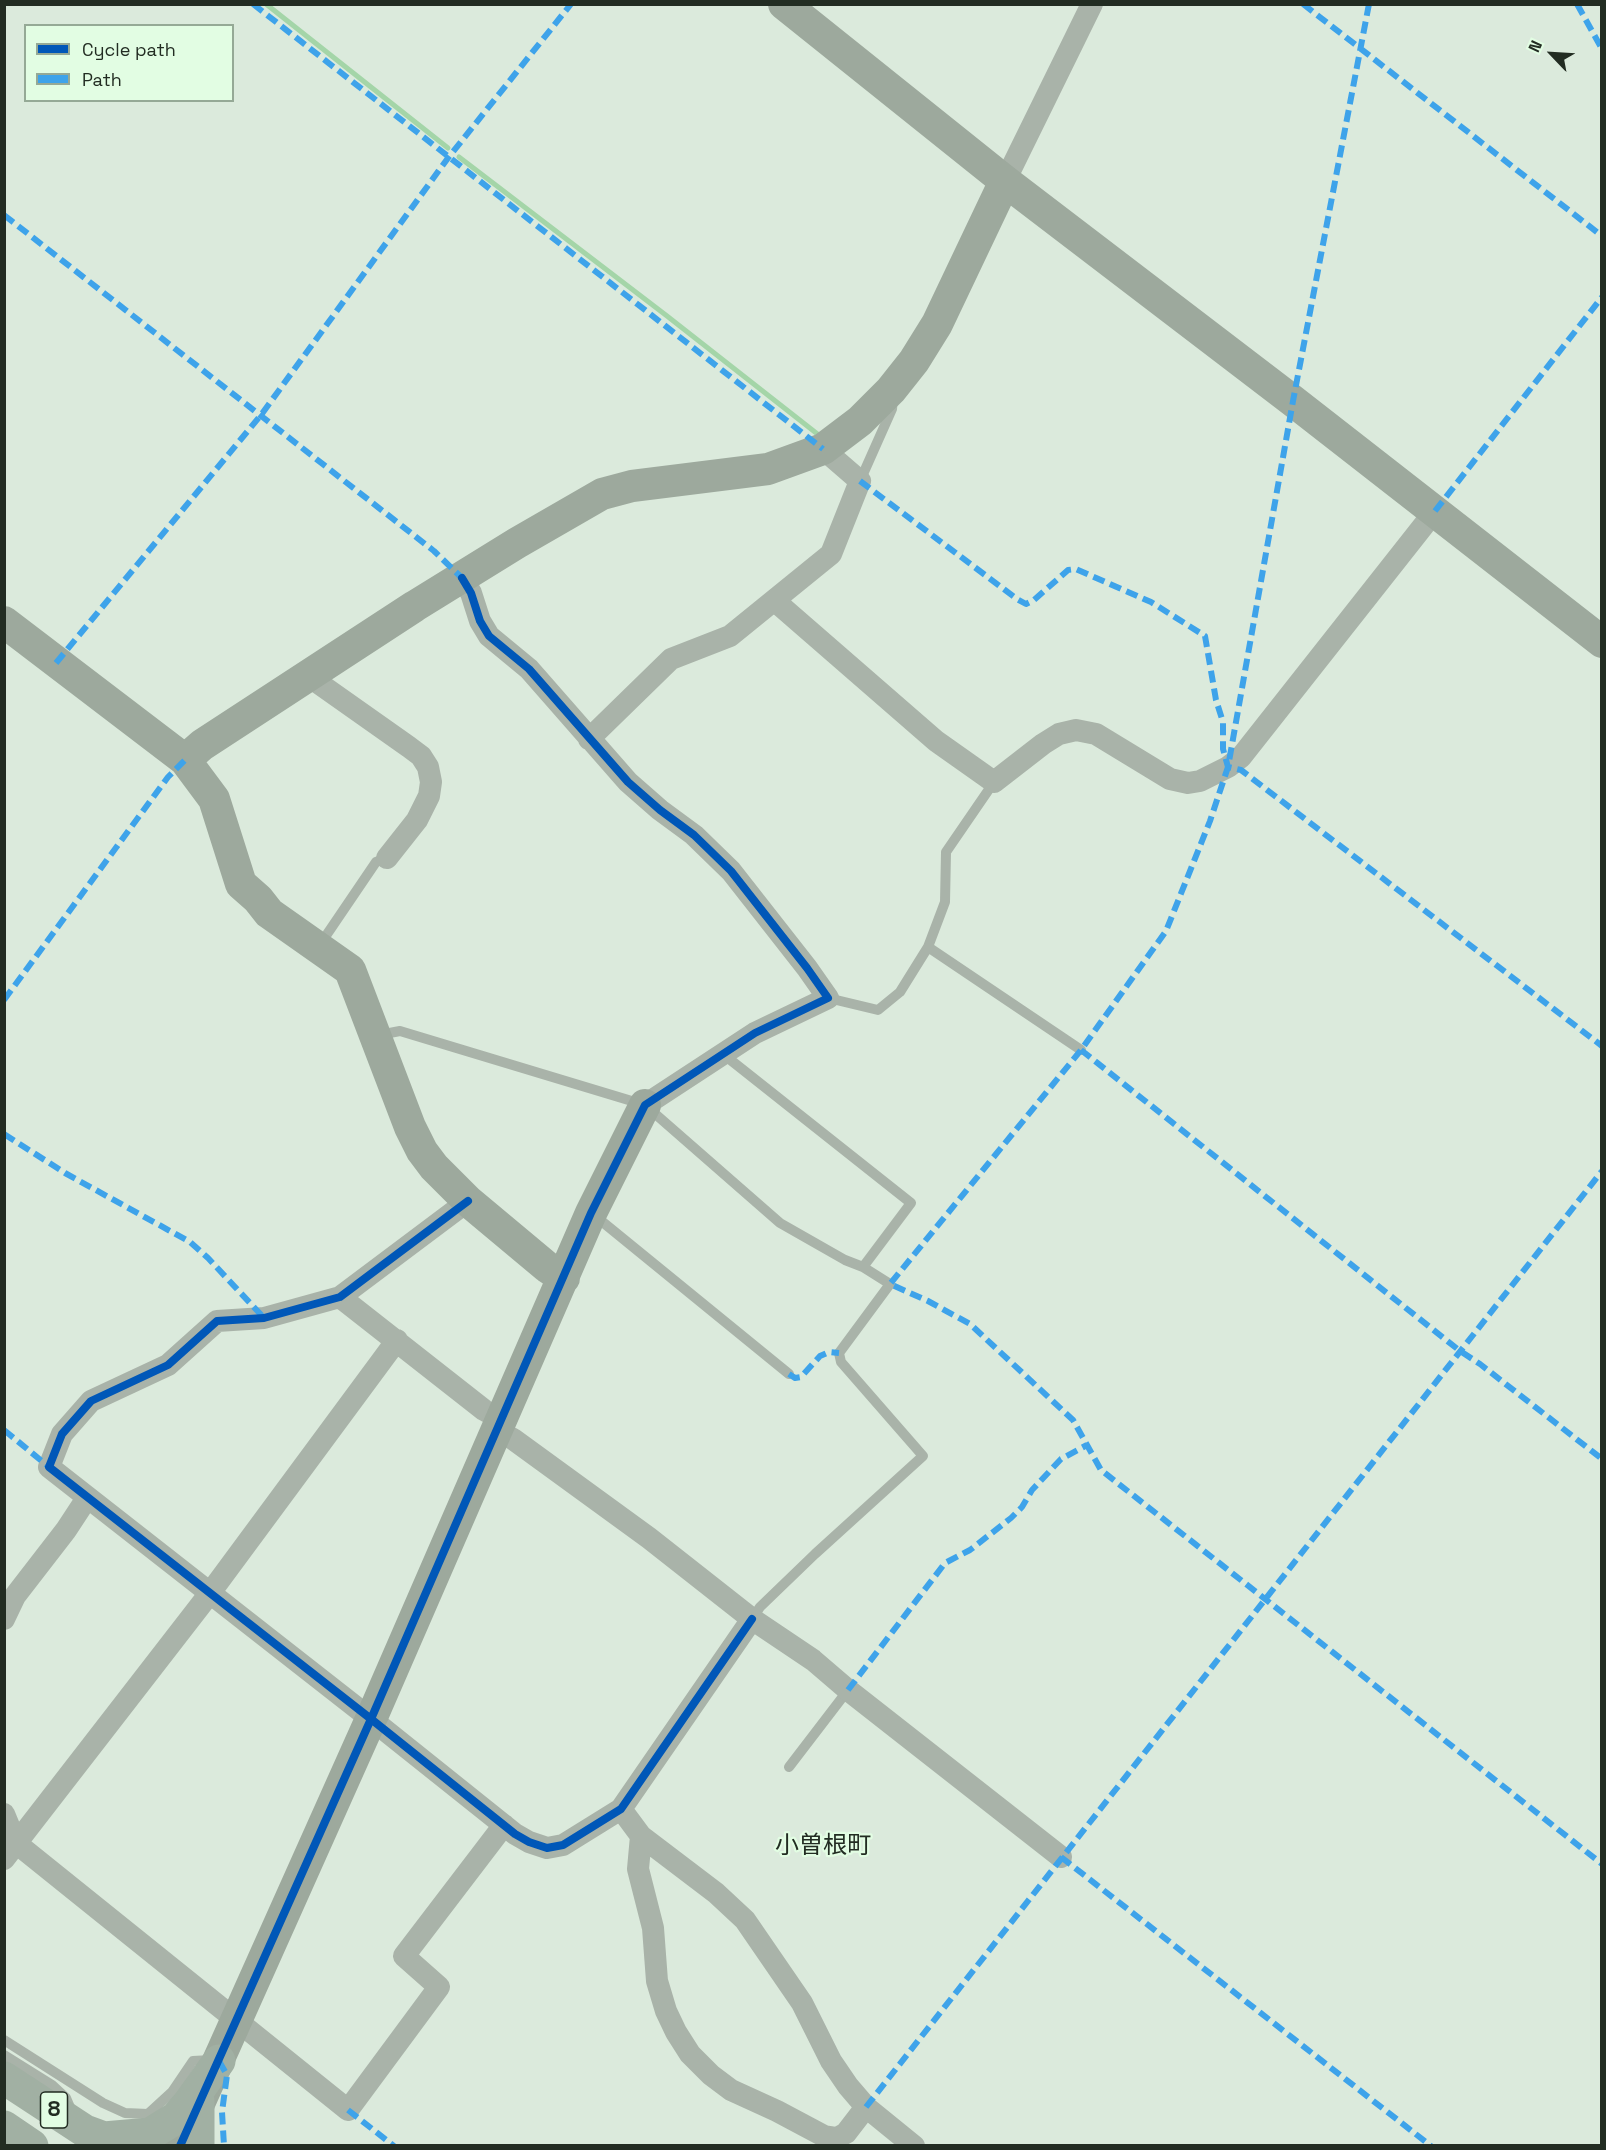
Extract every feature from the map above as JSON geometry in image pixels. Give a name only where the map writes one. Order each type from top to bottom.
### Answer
[{"type":"highway","points":[[88,2134],[105,2138],[126,2137],[150,2134],[163,2128],[176,2118],[189,2103],[219,2061]]},
{"type":"highway","name":"8","points":[[4,2078],[88,2134]]},
{"type":"highway","points":[[198,2101],[198,2145]]},
{"type":"highway","name":"8","points":[[4,2127],[32,2145]]},
{"type":"street","points":[[784,4],[1005,181],[1602,642]]},
{"type":"street","points":[[185,760],[202,745],[307,675],[517,543],[602,494],[632,486],[768,469],[823,449],[860,421],[894,386],[914,361],[937,324],[1092,4]]},
{"type":"street","points":[[589,739],[671,659],[730,636],[831,554],[860,481],[823,449]]},
{"type":"street","points":[[775,601],[936,741],[994,782],[1059,734],[1076,730],[1096,734],[1170,779],[1188,783],[1200,781],[1228,768],[1241,757],[1435,511]]},
{"type":"street","points":[[180,2145],[371,1719],[591,1213],[645,1105],[755,1033],[828,998],[730,870],[694,836],[628,782],[529,669],[489,636],[480,621],[471,593],[462,578]]},
{"type":"street","points":[[4,622],[185,760],[214,799],[241,884],[258,899],[269,913],[350,970],[410,1127],[422,1151],[434,1167],[468,1200],[547,1267],[564,1278]]},
{"type":"street","points":[[307,675],[421,756],[428,767],[431,782],[429,796],[417,820],[387,858]]},
{"type":"street","points":[[468,1200],[340,1297],[264,1318],[217,1321],[168,1365],[92,1401],[62,1434],[48,1467],[504,1825],[529,1842],[547,1848],[563,1845],[621,1809],[752,1619]]},
{"type":"street","points":[[340,1297],[484,1410],[513,1438],[649,1538],[752,1619],[813,1660],[1061,1857]]},
{"type":"street","points":[[10,1851],[210,1593],[397,1340]]},
{"type":"street","points":[[4,1619],[15,1596],[66,1530],[87,1498]]},
{"type":"street","points":[[621,1809],[641,1836],[716,1893],[745,1920],[802,2003],[831,2061],[848,2086],[866,2107],[914,2145]]},
{"type":"street","points":[[4,1814],[10,1851],[236,2020],[348,2110],[439,1987],[404,1956],[504,1825]]},
{"type":"street","points":[[641,1836],[638,1869],[652,1928],[657,1981],[666,2011],[690,2054],[711,2075],[731,2090],[824,2136],[837,2138],[846,2133],[866,2107]]},
{"type":"lane","points":[[860,481],[892,409],[894,386]]},
{"type":"lane","points":[[828,998],[878,1010],[900,992],[928,946],[945,902],[946,852],[994,782]]},
{"type":"lane","points":[[318,946],[375,862],[387,858]]},
{"type":"lane","points":[[928,946],[1081,1050]]},
{"type":"lane","points":[[375,1036],[400,1031],[645,1105],[780,1223],[890,1284],[839,1353],[841,1362],[923,1456],[815,1554],[760,1607],[752,1619]]},
{"type":"lane","points":[[722,1054],[911,1203],[863,1267]]},
{"type":"lane","points":[[591,1213],[789,1374]]},
{"type":"lane","points":[[789,1767],[848,1690]]},
{"type":"lane","points":[[4,2040],[103,2103],[125,2113],[148,2114],[172,2092],[193,2061],[219,2061]]},
{"type":"lane","points":[[4,2055],[52,2085],[66,2098],[88,2134]]},
{"type":"waterway","points":[[266,4],[448,148]]},
{"type":"waterway","points":[[459,157],[820,436]]},
{"type":"marked path","points":[[253,4],[823,449]]},
{"type":"marked path","points":[[56,663],[261,415],[448,158],[571,4]]},
{"type":"marked path","points":[[1303,4],[1602,236]]},
{"type":"marked path","points":[[1369,4],[1293,401],[1228,767],[1210,821],[1166,931],[1081,1050],[890,1284],[970,1324],[1073,1420],[1101,1470],[1602,1864]]},
{"type":"marked path","points":[[1577,4],[1602,49]]},
{"type":"marked path","points":[[4,215],[434,551],[462,578]]},
{"type":"marked path","points":[[1435,511],[1602,297]]},
{"type":"marked path","points":[[860,481],[1026,604],[1034,600],[1068,570],[1076,569],[1151,602],[1205,636],[1216,700],[1223,722],[1223,749],[1228,767],[1241,770],[1602,1046]]},
{"type":"marked path","points":[[4,1000],[168,777],[185,760]]},
{"type":"marked path","points":[[1081,1050],[1460,1351],[1602,1459]]},
{"type":"marked path","points":[[4,1134],[65,1173],[190,1242],[264,1318]]},
{"type":"marked path","points":[[866,2107],[1602,1171]]},
{"type":"marked path","points":[[789,1374],[795,1378],[801,1377],[820,1356],[829,1352],[839,1353]]},
{"type":"marked path","points":[[4,1430],[49,1467]]},
{"type":"marked path","points":[[848,1690],[945,1563],[970,1550],[1011,1518],[1022,1507],[1032,1490],[1061,1459],[1087,1445]]},
{"type":"marked path","points":[[1061,1857],[1431,2146]]},
{"type":"marked path","points":[[219,2061],[227,2075],[222,2112],[224,2146]]},
{"type":"marked path","points":[[348,2110],[394,2146]]},
{"type":"cycle path","points":[[180,2146],[371,1719],[591,1213],[645,1105],[755,1033],[828,998],[731,871],[694,835],[628,782],[529,669],[489,636],[480,621],[471,593],[462,578]]},
{"type":"cycle path","points":[[468,1201],[340,1297],[264,1318],[217,1321],[168,1365],[91,1401],[62,1434],[49,1467],[515,1834],[547,1848],[563,1845],[621,1809],[752,1619]]},
{"type":"district","name":"小曽根町","points":[[823,1846]]}]
